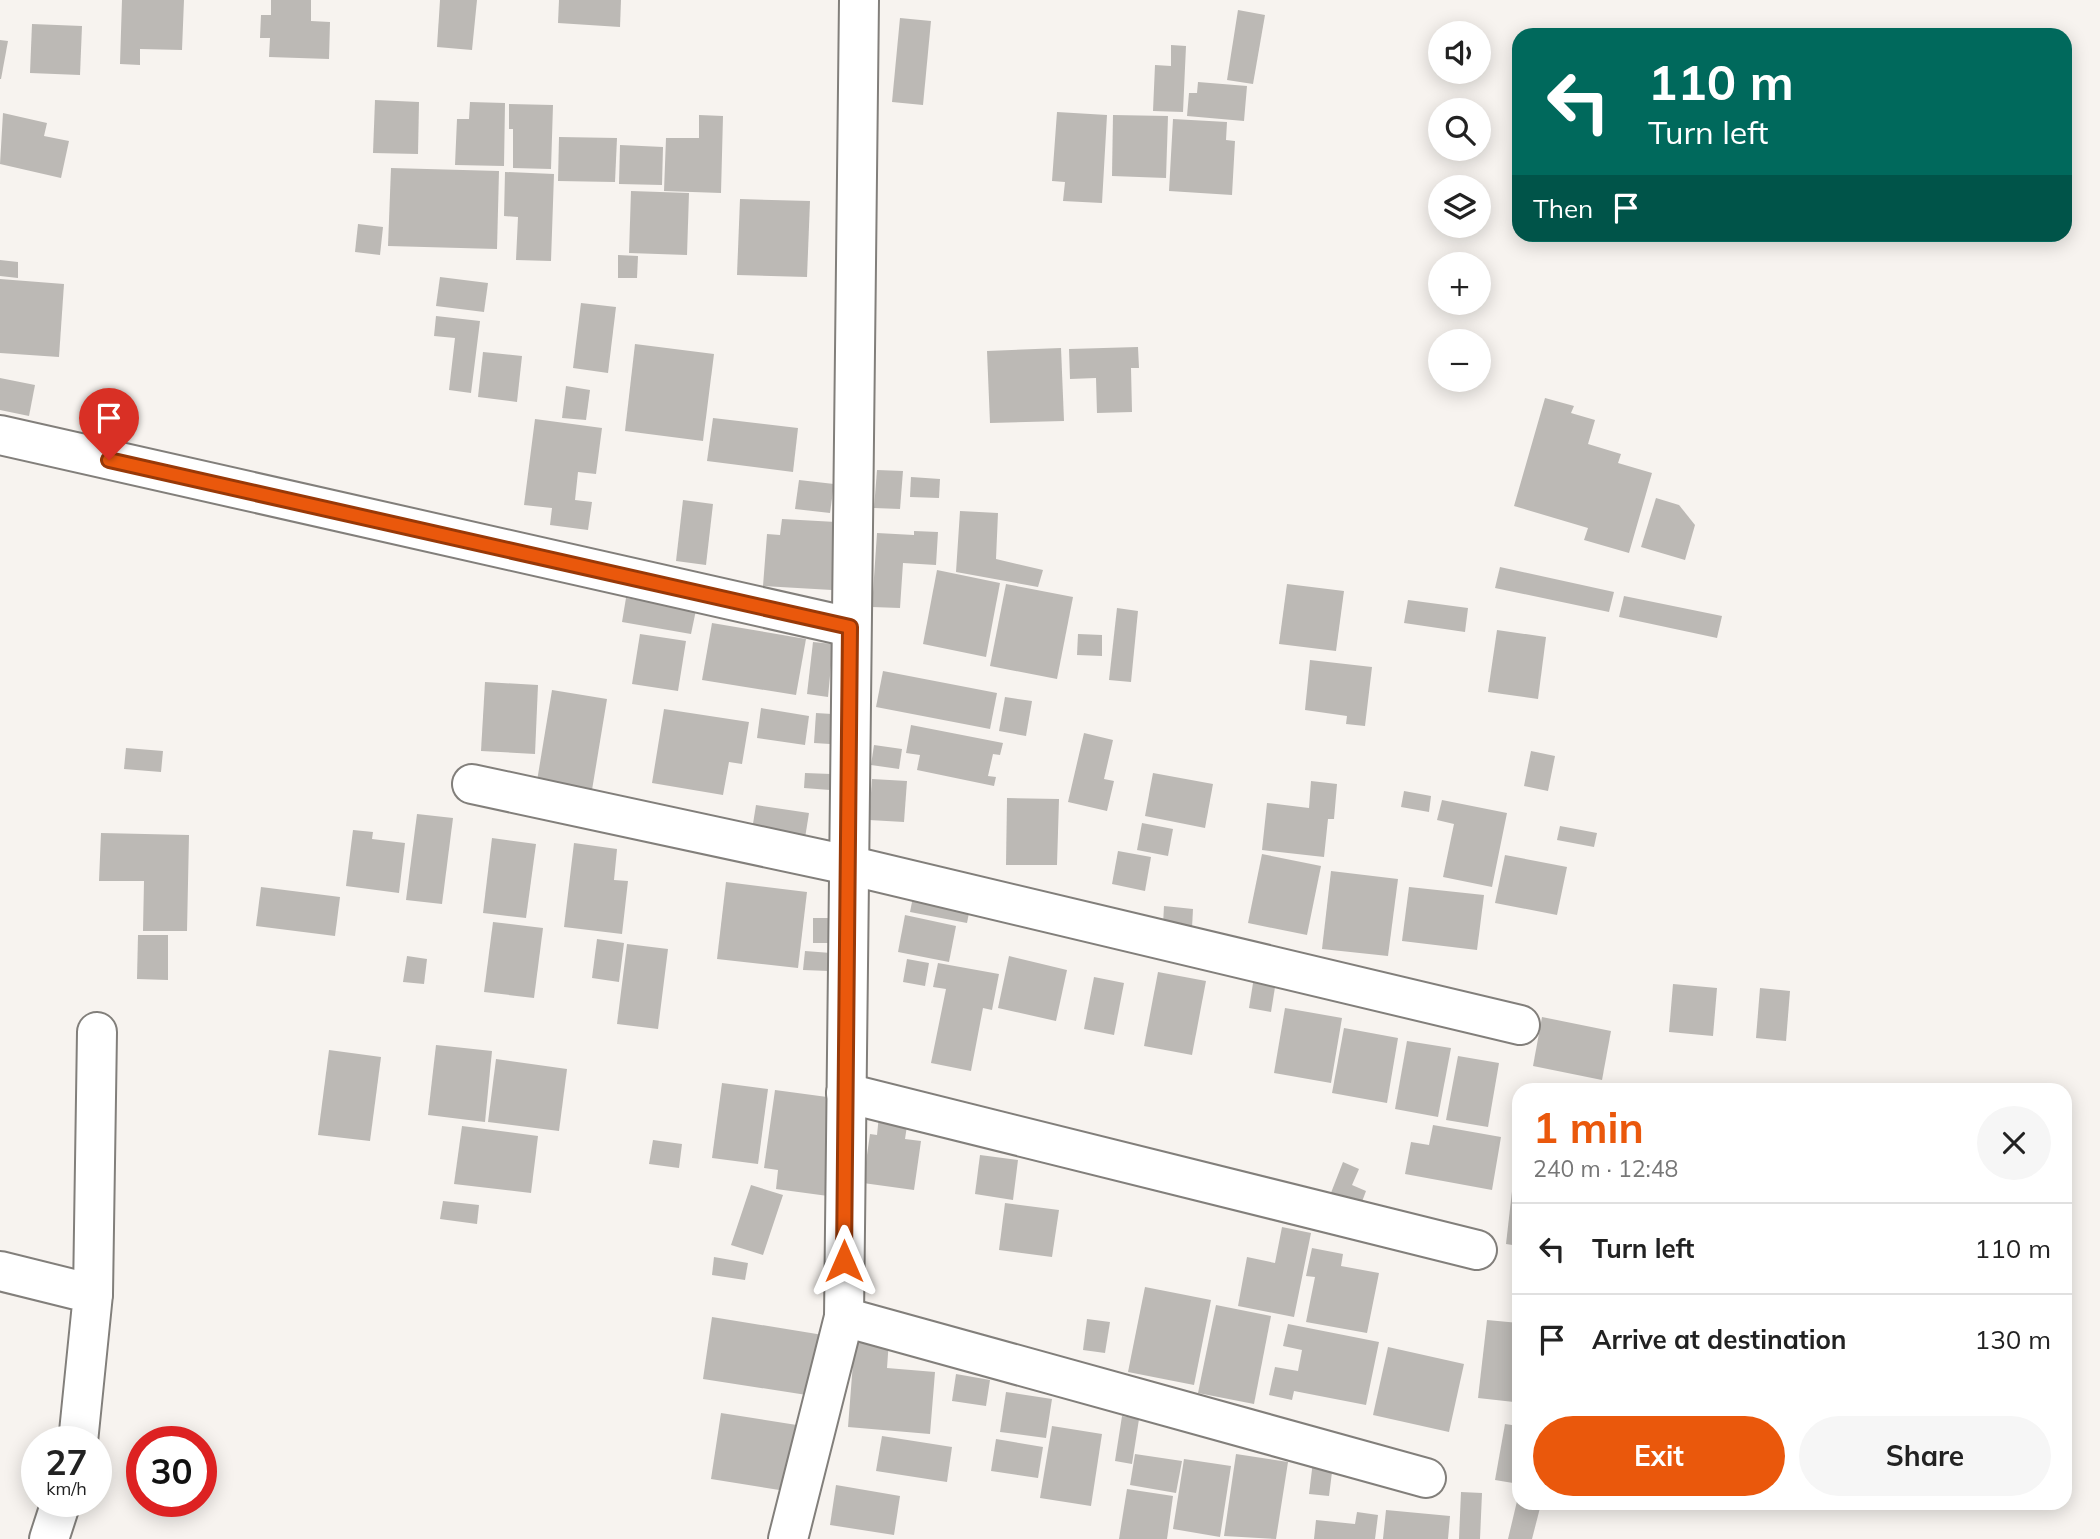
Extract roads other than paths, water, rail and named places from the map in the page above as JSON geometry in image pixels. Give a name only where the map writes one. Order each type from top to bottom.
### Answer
[{"type":"street","points":[[788,1539],[844,1317],[859,0]]},
{"type":"street","points":[[0,435],[850,627]]},
{"type":"street","points":[[472,784],[848,865],[1520,1026]]},
{"type":"street","points":[[80,1426],[93,1294],[97,1031]]},
{"type":"street","points":[[846,1093],[1477,1251]]},
{"type":"street","points":[[0,1271],[93,1294]]},
{"type":"street","points":[[844,1317],[1426,1478]]},
{"type":"street","points":[[49,1539],[56,1517]]}]
